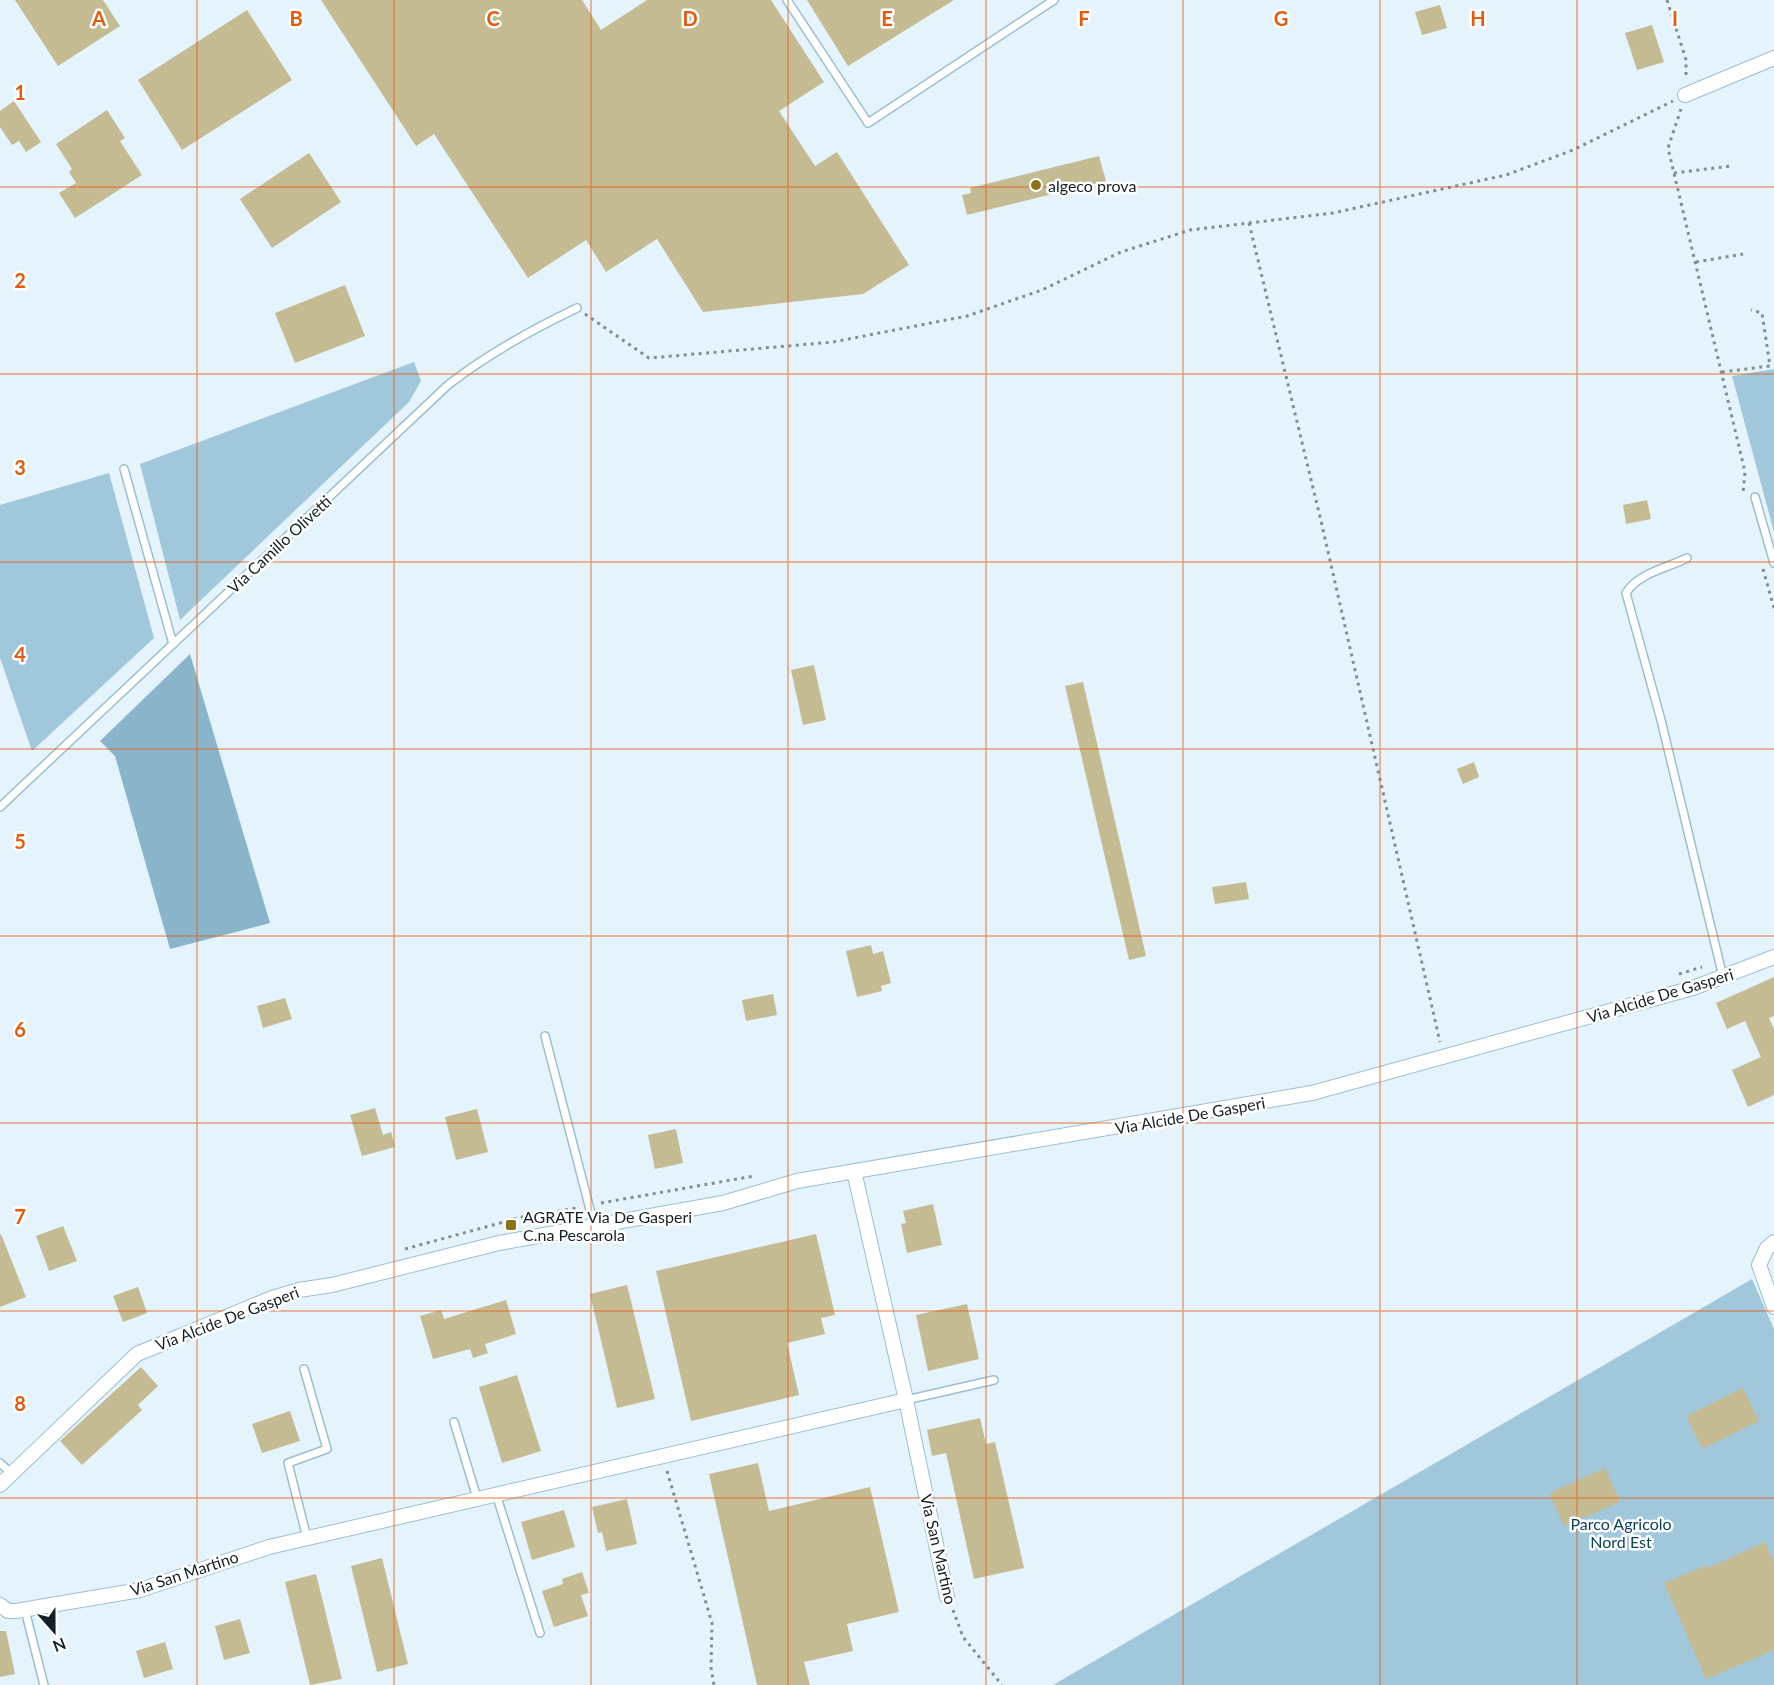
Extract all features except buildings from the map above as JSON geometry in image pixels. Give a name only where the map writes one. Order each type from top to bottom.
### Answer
[{"type":"street","points":[[1685,95],[1774,58]]},
{"type":"street","name":"Via Alcide De Gasperi","points":[[0,1485],[129,1360],[156,1344],[293,1291],[332,1285],[499,1243],[714,1204],[797,1181],[1312,1093],[1723,977],[1774,957]]},
{"type":"street","name":"Via San Martino","points":[[854,1171],[948,1597]]},
{"type":"street","points":[[1774,1242],[1767,1248],[1760,1264],[1774,1307]]},
{"type":"street","name":"Via San Martino","points":[[0,1605],[8,1611],[25,1610],[140,1590],[239,1556],[307,1538],[906,1400]]},
{"type":"lane","points":[[787,0],[868,123],[1054,0]]},
{"type":"lane","name":"Via Camillo Olivetti","points":[[0,807],[448,385],[481,359],[514,339],[577,308]]},
{"type":"lane","points":[[124,469],[173,644]]},
{"type":"lane","points":[[1755,497],[1774,563]]},
{"type":"lane","points":[[1688,558],[1647,575],[1631,585],[1626,593],[1661,720],[1723,977]]},
{"type":"lane","points":[[545,1036],[594,1225]]},
{"type":"lane","points":[[303,1369],[327,1449],[288,1463],[307,1538]]},
{"type":"lane","name":"Via San Martino","points":[[906,1400],[994,1380]]},
{"type":"lane","points":[[454,1422],[477,1498]]},
{"type":"lane","points":[[0,1463],[12,1474]]},
{"type":"lane","points":[[496,1494],[540,1633]]},
{"type":"lane","points":[[25,1610],[44,1685]]},
{"type":"path","points":[[1667,0],[1686,60],[1685,95],[1668,148],[1745,471],[1742,489],[1745,500]]},
{"type":"path","points":[[577,308],[649,358],[833,342],[967,316],[1042,290],[1121,252],[1190,230],[1333,213],[1506,175],[1573,150],[1685,95]]},
{"type":"path","points":[[1674,173],[1731,166]]},
{"type":"path","points":[[1249,223],[1321,521],[1440,1042]]},
{"type":"path","points":[[1696,262],[1743,255]]},
{"type":"path","points":[[1722,372],[1770,366],[1762,313],[1751,310]]},
{"type":"path","points":[[1762,565],[1774,608]]},
{"type":"path","points":[[662,1455],[712,1623],[711,1668],[714,1685]]},
{"type":"path","name":"Via San Martino","points":[[948,1597],[963,1637],[1002,1685]]},
{"type":"green space","points":[[414,362],[421,381],[409,402],[180,620],[140,464]]},
{"type":"green space","points":[[1774,369],[1774,532],[1732,376]]},
{"type":"green space","points":[[109,473],[154,638],[32,751],[0,658],[0,505]]},
{"type":"green space","name":"Parco Agricolo Nord Est","points":[[1752,1279],[1774,1329],[1774,1685],[1053,1685]]},
{"type":"shaded area","points":[[190,654],[270,923],[170,949],[115,756],[100,741]]},
{"type":"place","name":"algeco prova","points":[[1036,185]]},
{"type":"place","name":"AGRATE Via De Gasperi C.na Pescarola","points":[[511,1225]]}]
